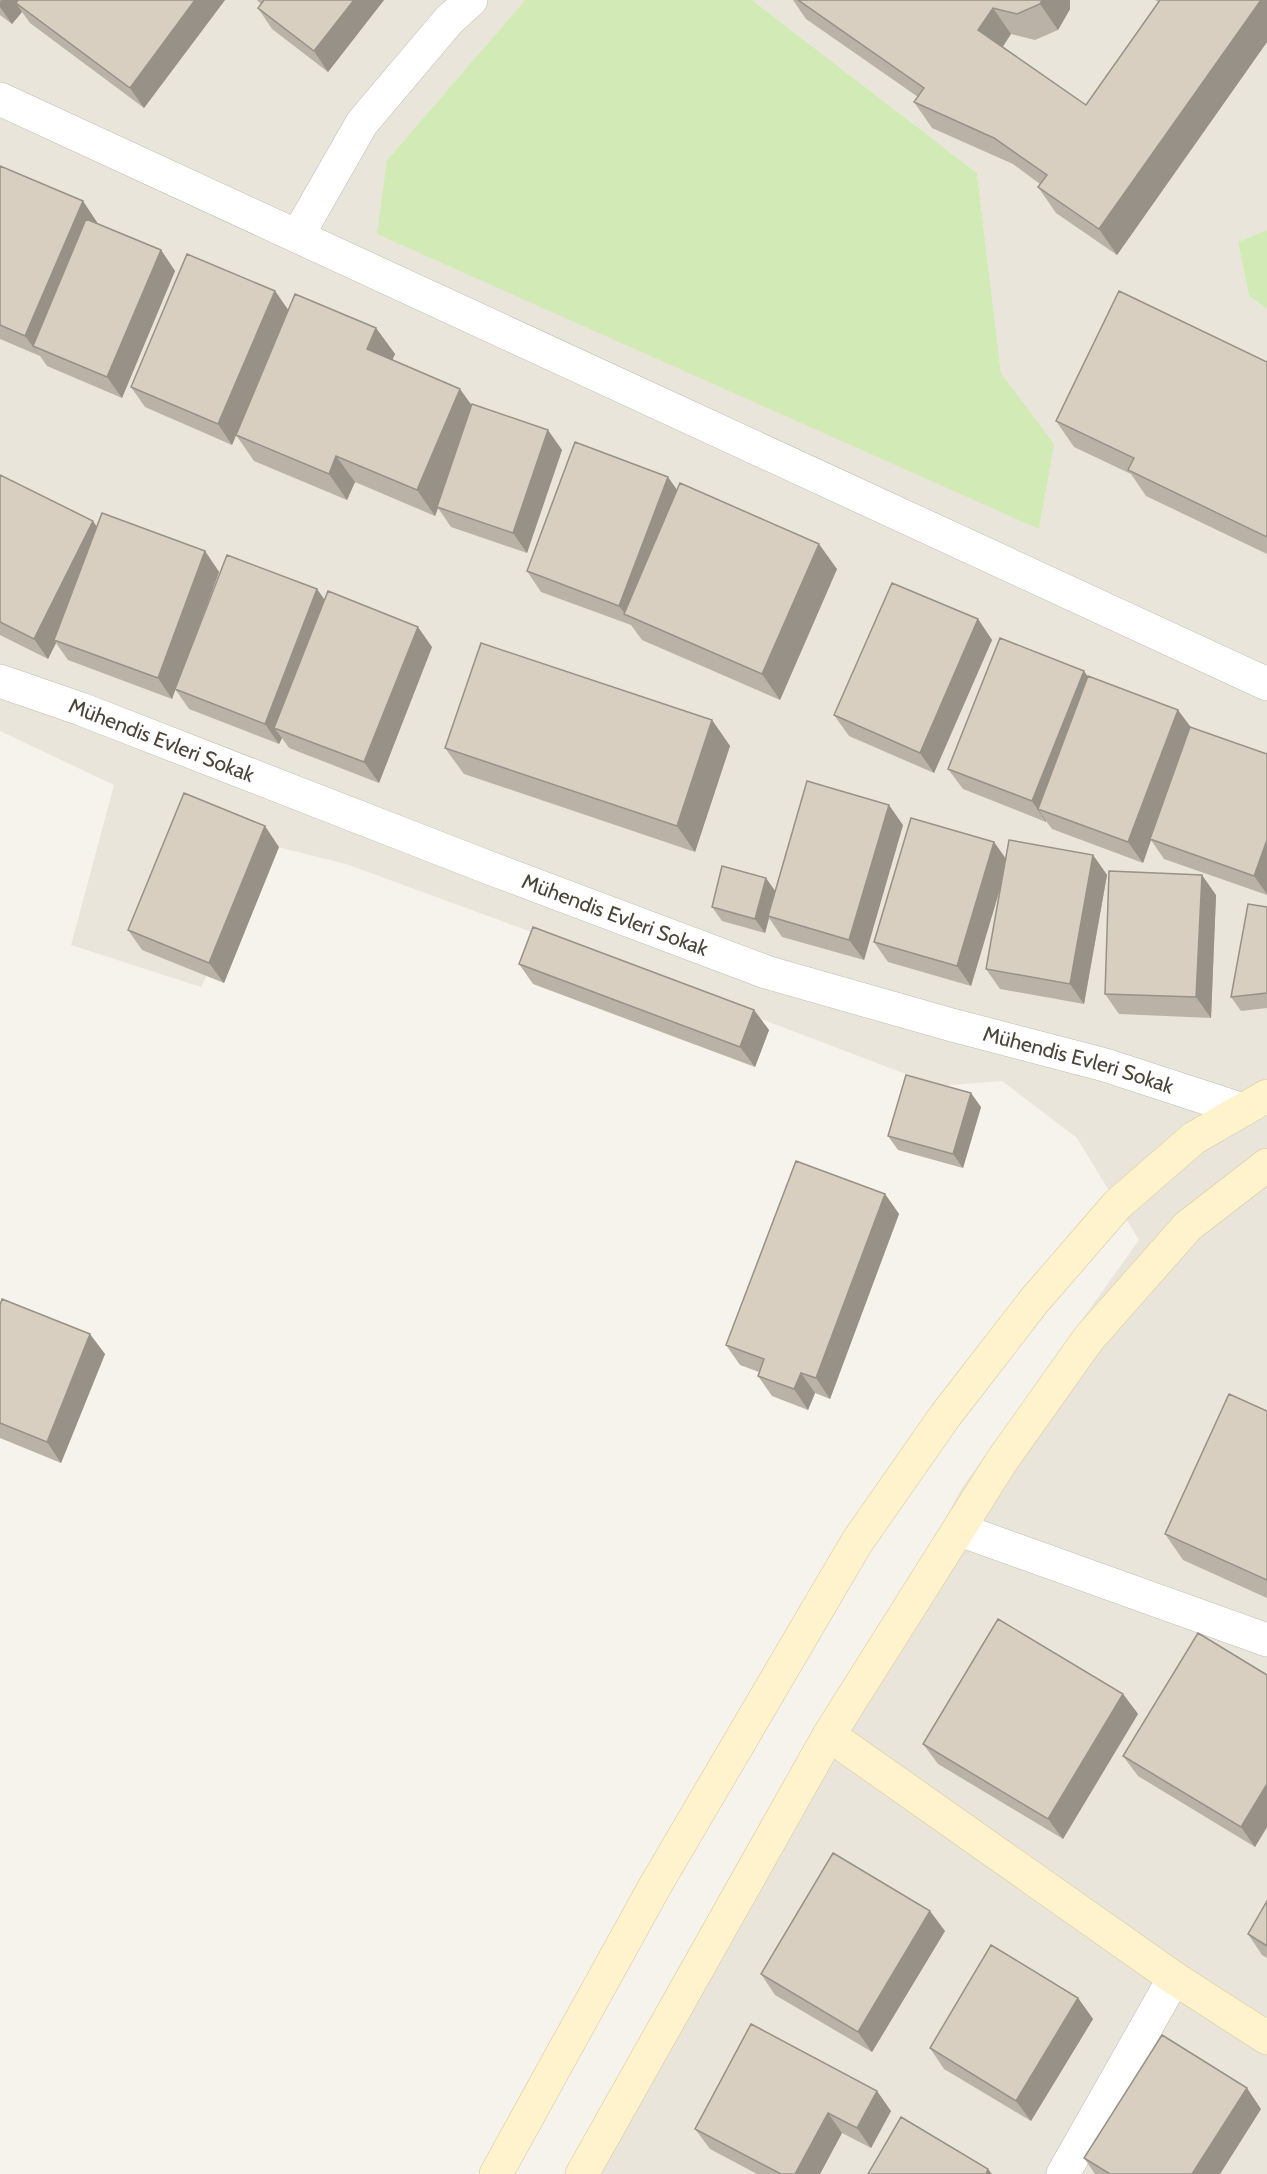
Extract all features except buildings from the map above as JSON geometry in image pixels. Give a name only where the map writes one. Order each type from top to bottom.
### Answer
[{"type":"main road","points":[[496,2174],[655,1886],[851,1552],[931,1435],[1034,1301],[1118,1204],[1194,1138],[1255,1103]]},
{"type":"main road","points":[[582,2174],[829,1735],[1001,1462],[1089,1338],[1188,1226],[1267,1165]]},
{"type":"main road","points":[[829,1735],[1174,1978],[1267,2038]]},
{"type":"street","points":[[298,235],[362,123],[449,20],[471,0]]},
{"type":"street","points":[[0,99],[1267,684]]},
{"type":"street","name":"Mühendis Evleri Sokak","points":[[0,681],[81,709],[487,867],[766,972],[952,1026],[1255,1103]]},
{"type":"street","points":[[960,1530],[1267,1640]]},
{"type":"street","points":[[1063,2174],[1174,1978]]},
{"type":"shaded area","points":[[0,0],[525,0],[387,160],[1039,529],[1053,444],[1001,373],[977,173],[752,0],[1267,0],[1267,230],[1238,242],[1249,296],[1267,309],[1267,2174],[585,2174],[962,1488],[1139,1240],[1077,1138],[1002,1081],[937,1086],[567,945],[346,864],[274,846],[201,987],[71,945],[114,785],[0,731]]},
{"type":"green space","points":[[525,0],[752,0],[977,173],[1001,373],[1054,444],[1039,529],[377,234],[387,160]]},
{"type":"green space","points":[[1267,230],[1267,309],[1249,296],[1238,242]]}]
